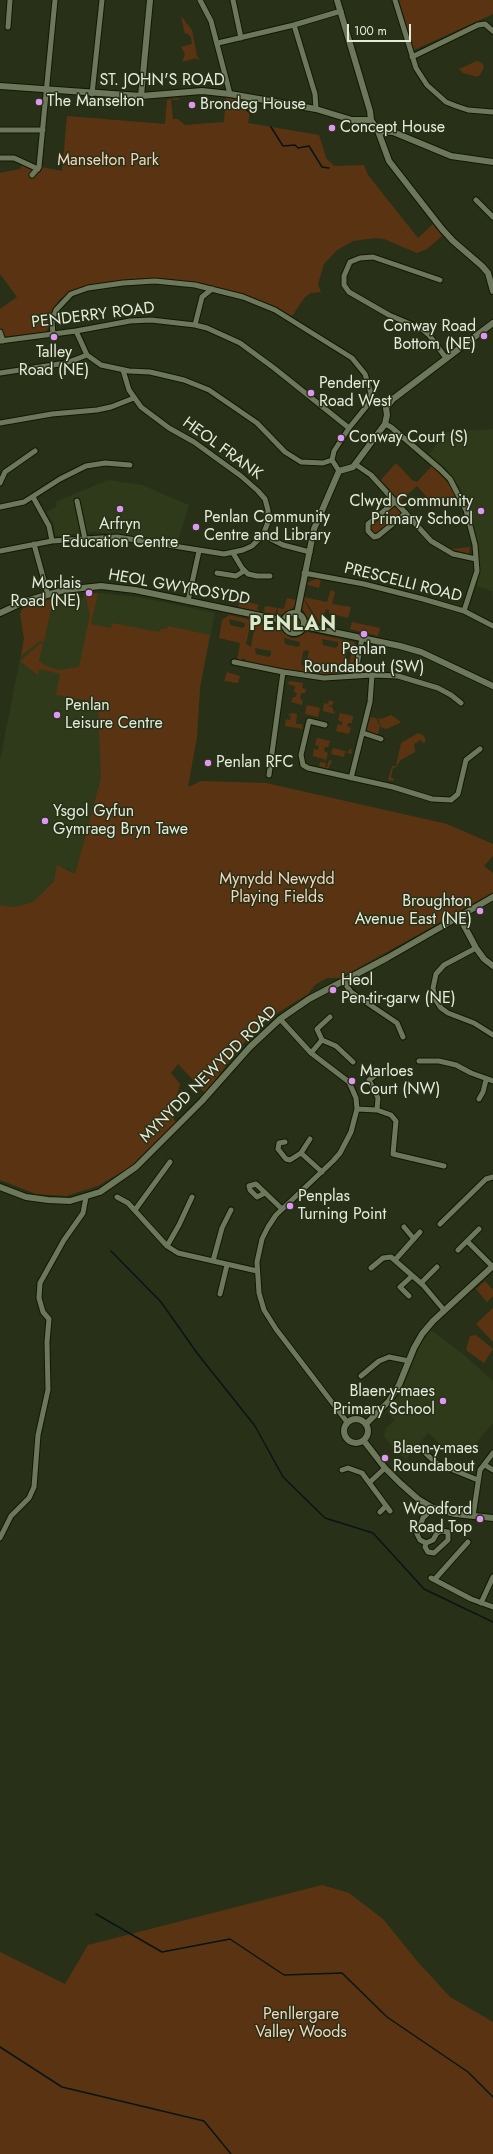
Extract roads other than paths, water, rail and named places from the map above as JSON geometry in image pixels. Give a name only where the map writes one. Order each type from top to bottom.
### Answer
[{"type":"street","points":[[8,27],[10,0]]},
{"type":"street","points":[[32,175],[38,169],[55,0]]},
{"type":"street","points":[[92,94],[102,0]]},
{"type":"street","points":[[141,96],[150,0]]},
{"type":"street","points":[[234,0],[241,38]]},
{"type":"street","points":[[337,0],[370,111],[371,120],[378,132],[389,161],[399,176],[453,242],[482,266],[488,273],[493,291]]},
{"type":"street","points":[[396,0],[412,57],[416,68],[427,86],[446,102],[468,110],[493,112]]},
{"type":"street","points":[[199,1],[211,21],[218,43],[230,94]]},
{"type":"street","points":[[218,43],[294,25],[340,11]]},
{"type":"street","points":[[412,57],[478,25],[485,24],[493,31]]},
{"type":"street","points":[[294,25],[315,94],[316,109]]},
{"type":"street","name":"ST. JOHN'S ROAD","points":[[0,86],[47,91],[141,96],[202,91],[230,94],[316,109],[352,120],[371,120]]},
{"type":"street","points":[[0,130],[43,130]]},
{"type":"street","points":[[378,132],[393,132],[450,156],[493,162]]},
{"type":"street","points":[[0,158],[14,158],[38,169]]},
{"type":"street","points":[[476,200],[493,217]]},
{"type":"street","points":[[440,280],[373,257],[360,258],[350,262],[344,276],[344,285],[349,292],[389,315],[422,329],[446,358]]},
{"type":"street","points":[[53,334],[52,321],[56,310],[71,294],[88,288],[123,283],[155,281],[195,285],[243,297],[275,310],[352,358],[365,374],[371,393],[369,404],[349,428],[334,451],[332,460],[339,471]]},
{"type":"street","points":[[195,285],[202,298]]},
{"type":"street","points":[[195,325],[202,298],[212,289]]},
{"type":"street","name":"PENDERRY ROAD","points":[[2,341],[151,320],[195,325],[207,328],[240,343],[287,377],[349,428]]},
{"type":"street","points":[[339,471],[348,470],[355,464],[385,424],[387,419],[386,408],[390,403],[493,323]]},
{"type":"street","points":[[76,331],[87,355],[101,365],[184,380],[209,390],[257,423],[285,452],[301,462],[323,463],[332,460]]},
{"type":"street","points":[[0,332],[2,341]]},
{"type":"street","points":[[0,373],[66,363],[87,355]]},
{"type":"street","name":"HEOL FRANK","points":[[122,370],[134,398],[153,416],[193,440],[241,476],[265,499],[268,510],[268,522],[262,535]]},
{"type":"street","points":[[0,423],[52,414],[97,410],[111,407],[134,398]]},
{"type":"street","points":[[385,424],[391,427],[426,456],[450,479],[458,493],[470,523],[476,559],[474,582],[464,611]]},
{"type":"street","points":[[0,483],[5,472],[35,451]]},
{"type":"street","points":[[0,505],[12,506],[34,497],[60,479],[86,466],[105,463],[130,465]]},
{"type":"street","points":[[355,464],[371,475],[396,501],[425,536],[443,550],[476,559]]},
{"type":"street","points":[[297,614],[304,573],[319,515],[339,471]]},
{"type":"street","points":[[34,497],[49,526],[52,541]]},
{"type":"street","points":[[78,501],[85,539]]},
{"type":"street","points":[[396,501],[368,524],[368,531],[374,537],[378,536],[406,513]]},
{"type":"street","points":[[0,551],[52,541],[117,537],[218,554],[233,553],[252,546],[262,535],[282,545],[310,552]]},
{"type":"street","points":[[34,544],[48,595]]},
{"type":"street","points":[[188,601],[199,551]]},
{"type":"street","points":[[233,553],[244,572],[251,575],[270,576]]},
{"type":"street","points":[[217,573],[236,576],[244,572]]},
{"type":"street","name":"PRESCELLI ROAD","points":[[304,573],[371,586],[464,611],[493,626]]},
{"type":"street","points":[[222,580],[224,574]]},
{"type":"street","name":"HEOL GWYROSYDD","points":[[0,613],[26,601],[64,590],[101,586],[135,590],[285,621]]},
{"type":"street","points":[[297,614],[303,619],[304,626],[299,632],[293,633],[287,630],[285,621],[288,616],[297,614]]},
{"type":"street","points":[[304,626],[400,646],[421,652],[470,673],[493,686]]},
{"type":"street","points":[[355,676],[362,638]]},
{"type":"street","points":[[234,662],[317,678],[372,675],[398,676],[422,682],[451,695],[460,703]]},
{"type":"street","points":[[269,775],[283,672]]},
{"type":"street","points":[[351,778],[370,702],[372,675]]},
{"type":"street","points":[[325,725],[309,721],[301,755],[303,764],[318,772],[351,778],[432,799],[451,800],[458,794],[466,760],[480,749]]},
{"type":"street","points":[[363,733],[381,739]]},
{"type":"street","name":"MYNYDD NEWYDD ROAD","points":[[0,1187],[26,1197],[48,1200],[70,1201],[100,1192],[136,1167],[202,1101],[250,1047],[280,1019],[309,999],[344,982],[460,918],[493,898]]},
{"type":"street","points":[[460,918],[476,948],[484,959],[493,966]]},
{"type":"street","points":[[476,948],[444,965],[436,974],[433,988],[435,999],[441,1008],[448,1013],[474,1023],[493,1035]]},
{"type":"street","points":[[344,982],[351,992],[397,1023],[402,1037]]},
{"type":"street","points":[[330,1018],[317,1030],[322,1040],[336,1046],[353,1062]]},
{"type":"street","points":[[280,1019],[311,1053],[349,1082],[356,1098],[357,1109],[355,1122],[347,1143],[333,1161],[282,1208],[276,1215],[262,1239],[257,1271],[259,1293],[264,1310],[276,1329],[347,1422]]},
{"type":"street","points":[[311,1053],[322,1040]]},
{"type":"street","points":[[419,1061],[439,1061],[456,1065],[486,1080],[493,1081]]},
{"type":"street","points":[[377,1110],[378,1098],[369,1080],[381,1071]]},
{"type":"street","points":[[479,1099],[486,1093],[486,1080]]},
{"type":"street","points":[[357,1109],[377,1110],[390,1115],[396,1121],[393,1154],[444,1166]]},
{"type":"street","points":[[285,1142],[279,1143],[278,1147],[286,1159],[292,1160],[301,1153],[310,1139]]},
{"type":"street","points":[[301,1153],[322,1172]]},
{"type":"street","points":[[135,1210],[170,1162]]},
{"type":"street","points":[[440,1224],[486,1178],[493,1177]]},
{"type":"street","points":[[264,1193],[282,1208]]},
{"type":"street","points":[[0,1538],[11,1516],[29,1498],[34,1487],[38,1435],[48,1390],[47,1342],[49,1319],[43,1312],[40,1298],[40,1283],[64,1240],[83,1212],[86,1197]]},
{"type":"street","points":[[117,1197],[128,1203],[167,1246],[178,1253],[257,1271]]},
{"type":"street","points":[[167,1246],[192,1197]]},
{"type":"street","points":[[212,1261],[222,1228],[231,1210]]},
{"type":"street","points":[[404,1227],[414,1239]]},
{"type":"street","points":[[458,1250],[479,1229]]},
{"type":"street","points":[[395,1260],[420,1232]]},
{"type":"street","points":[[366,1424],[389,1401],[399,1385],[422,1334],[444,1310],[493,1266],[467,1240]]},
{"type":"street","points":[[371,1268],[383,1258],[391,1257],[421,1284],[444,1310]]},
{"type":"street","points":[[220,1294],[227,1264]]},
{"type":"street","points":[[421,1284],[437,1268]]},
{"type":"street","points":[[409,1296],[400,1287],[412,1276]]},
{"type":"street","points":[[361,1376],[379,1361],[389,1357],[409,1361]]},
{"type":"street","points":[[355,1419],[366,1424],[368,1433],[364,1441],[356,1444],[347,1441],[343,1430],[347,1422],[355,1419]]},
{"type":"street","points":[[364,1441],[384,1468],[418,1499],[433,1508],[473,1516],[493,1518]]},
{"type":"street","points":[[420,1448],[436,1463],[478,1480]]},
{"type":"street","points":[[473,1516],[478,1480],[493,1452]]},
{"type":"street","points":[[485,1465],[493,1470]]},
{"type":"street","points":[[370,1482],[384,1468]]},
{"type":"street","points":[[342,1470],[354,1469],[370,1482],[388,1509],[380,1512]]},
{"type":"street","points":[[426,1543],[425,1547],[434,1553],[448,1540],[448,1532],[441,1531],[433,1540],[426,1543],[420,1540],[416,1534],[423,1518],[433,1508]]},
{"type":"street","points":[[468,1542],[433,1578],[471,1599],[493,1607]]},
{"type":"street","points":[[481,1603],[493,1577]]},
{"type":"waterway","points":[[240,103],[251,114]]},
{"type":"waterway","points":[[271,127],[283,146],[295,145],[298,148],[309,146],[322,167],[329,168]]},
{"type":"waterway","points":[[111,1251],[161,1302],[197,1353],[255,1426],[283,1477],[325,1518],[373,1533],[424,1589],[493,1622]]},
{"type":"waterway","points":[[96,1914],[162,1952],[230,1939],[284,1975],[342,1973],[387,2017],[468,2072],[493,2097]]},
{"type":"waterway","points":[[0,2047],[62,2087],[204,2121],[231,2154]]},
{"type":"place","name":"The Manselton","points":[[39,102]]},
{"type":"place","name":"Brondeg House","points":[[192,105]]},
{"type":"place","name":"Concept House","points":[[332,128]]},
{"type":"place","name":"Conway Road Bottom (NE)","points":[[484,336]]},
{"type":"place","name":"Talley Road (NE)","points":[[54,337]]},
{"type":"place","name":"Penderry Road West","points":[[311,393]]},
{"type":"place","name":"Conway Court (S)","points":[[341,438]]},
{"type":"place","name":"Arfryn Education Centre","points":[[120,509]]},
{"type":"place","name":"Clwyd Community Primary School","points":[[481,511]]},
{"type":"place","name":"Penlan Community Centre and Library","points":[[196,527]]},
{"type":"place","name":"Morlais Road (NE)","points":[[89,593]]},
{"type":"place","name":"Penlan Roundabout (SW)","points":[[364,634]]},
{"type":"place","name":"Penlan Leisure Centre","points":[[57,715]]},
{"type":"place","name":"Penlan RFC","points":[[208,763]]},
{"type":"place","name":"Ysgol Gyfun Gymraeg Bryn Tawe","points":[[45,821]]},
{"type":"place","name":"Broughton Avenue East (NE)","points":[[480,911]]},
{"type":"place","name":"Heol Pen-tir-garw (NE)","points":[[333,990]]},
{"type":"place","name":"Marloes Court (NW)","points":[[352,1081]]},
{"type":"place","name":"Penplas Turning Point","points":[[290,1206]]},
{"type":"place","name":"Blaen-y-maes Primary School","points":[[443,1401]]},
{"type":"place","name":"Blaen-y-maes Roundabout","points":[[385,1458]]},
{"type":"place","name":"Woodford Road Top","points":[[480,1519]]},
{"type":"district","name":"PENLAN","points":[[293,625]]},
{"type":"park label","name":"Manselton Park","points":[[108,161]]},
{"type":"park label","name":"Mynydd Newydd Playing Fields","points":[[277,889]]},
{"type":"park label","name":"Penllergare Valley Woods","points":[[301,2024]]}]
